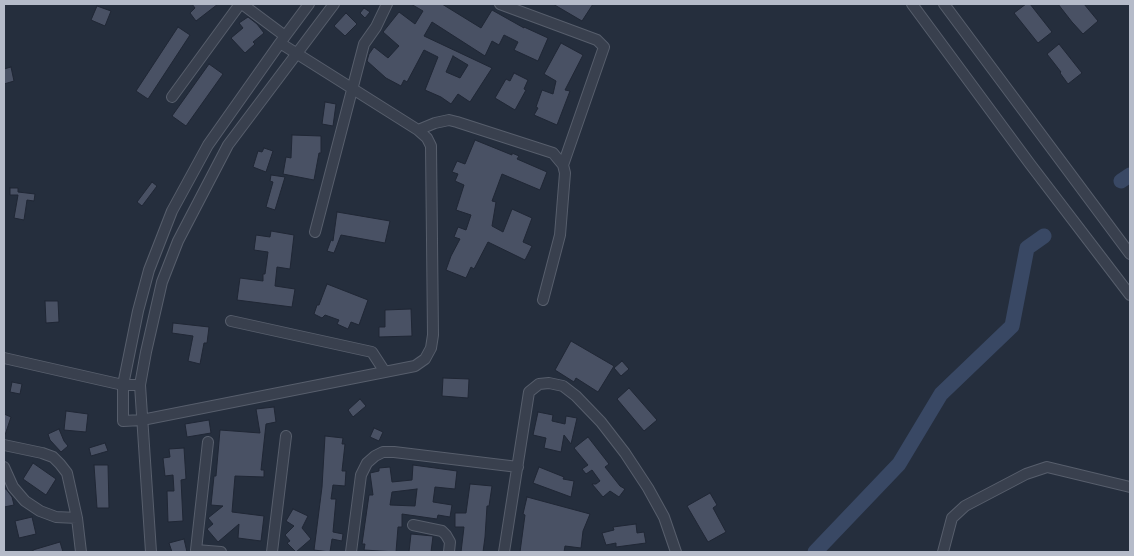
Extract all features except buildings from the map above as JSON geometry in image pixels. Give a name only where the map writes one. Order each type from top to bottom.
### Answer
[{"type":"street","points":[[172,97],[241,4],[282,40],[296,54],[418,130],[427,138],[431,146],[433,335],[431,348],[425,359],[415,366],[142,420],[123,421],[123,385],[138,311],[149,270],[172,211],[208,145],[282,40],[309,4]]},
{"type":"street","points":[[151,552],[140,385],[162,282],[196,204],[228,145],[334,4]]},
{"type":"street","points":[[315,232],[364,44],[376,27],[387,4]]},
{"type":"street","points":[[500,4],[597,40],[604,47],[563,165]]},
{"type":"street","points":[[912,4],[1130,296]]},
{"type":"street","points":[[944,4],[1130,254]]},
{"type":"street","points":[[418,130],[442,121],[457,122],[553,153],[563,165],[565,173],[560,235],[543,300]]},
{"type":"street","points":[[231,321],[372,352],[385,372]]},
{"type":"street","points":[[4,358],[123,385],[140,385]]},
{"type":"street","points":[[504,552],[530,392],[539,384],[549,382],[563,386],[602,422],[632,464],[664,517],[676,552]]},
{"type":"street","points":[[272,552],[286,436]]},
{"type":"street","points":[[208,442],[196,550],[221,552]]},
{"type":"street","points":[[4,445],[53,457],[67,473],[78,518],[81,552]]},
{"type":"street","points":[[351,552],[361,475],[367,463],[375,456],[383,452],[394,452],[518,467]]},
{"type":"street","points":[[943,552],[952,518],[966,506],[1026,474],[1047,466],[1130,487]]},
{"type":"street","points":[[4,467],[13,487],[26,501],[40,511],[56,517],[78,518]]},
{"type":"street","points":[[413,525],[442,531],[450,542],[449,552]]},
{"type":"waterway","points":[[1121,181],[1130,175]]},
{"type":"waterway","points":[[815,552],[899,464],[941,394],[1012,326],[1027,248],[1044,236]]}]
